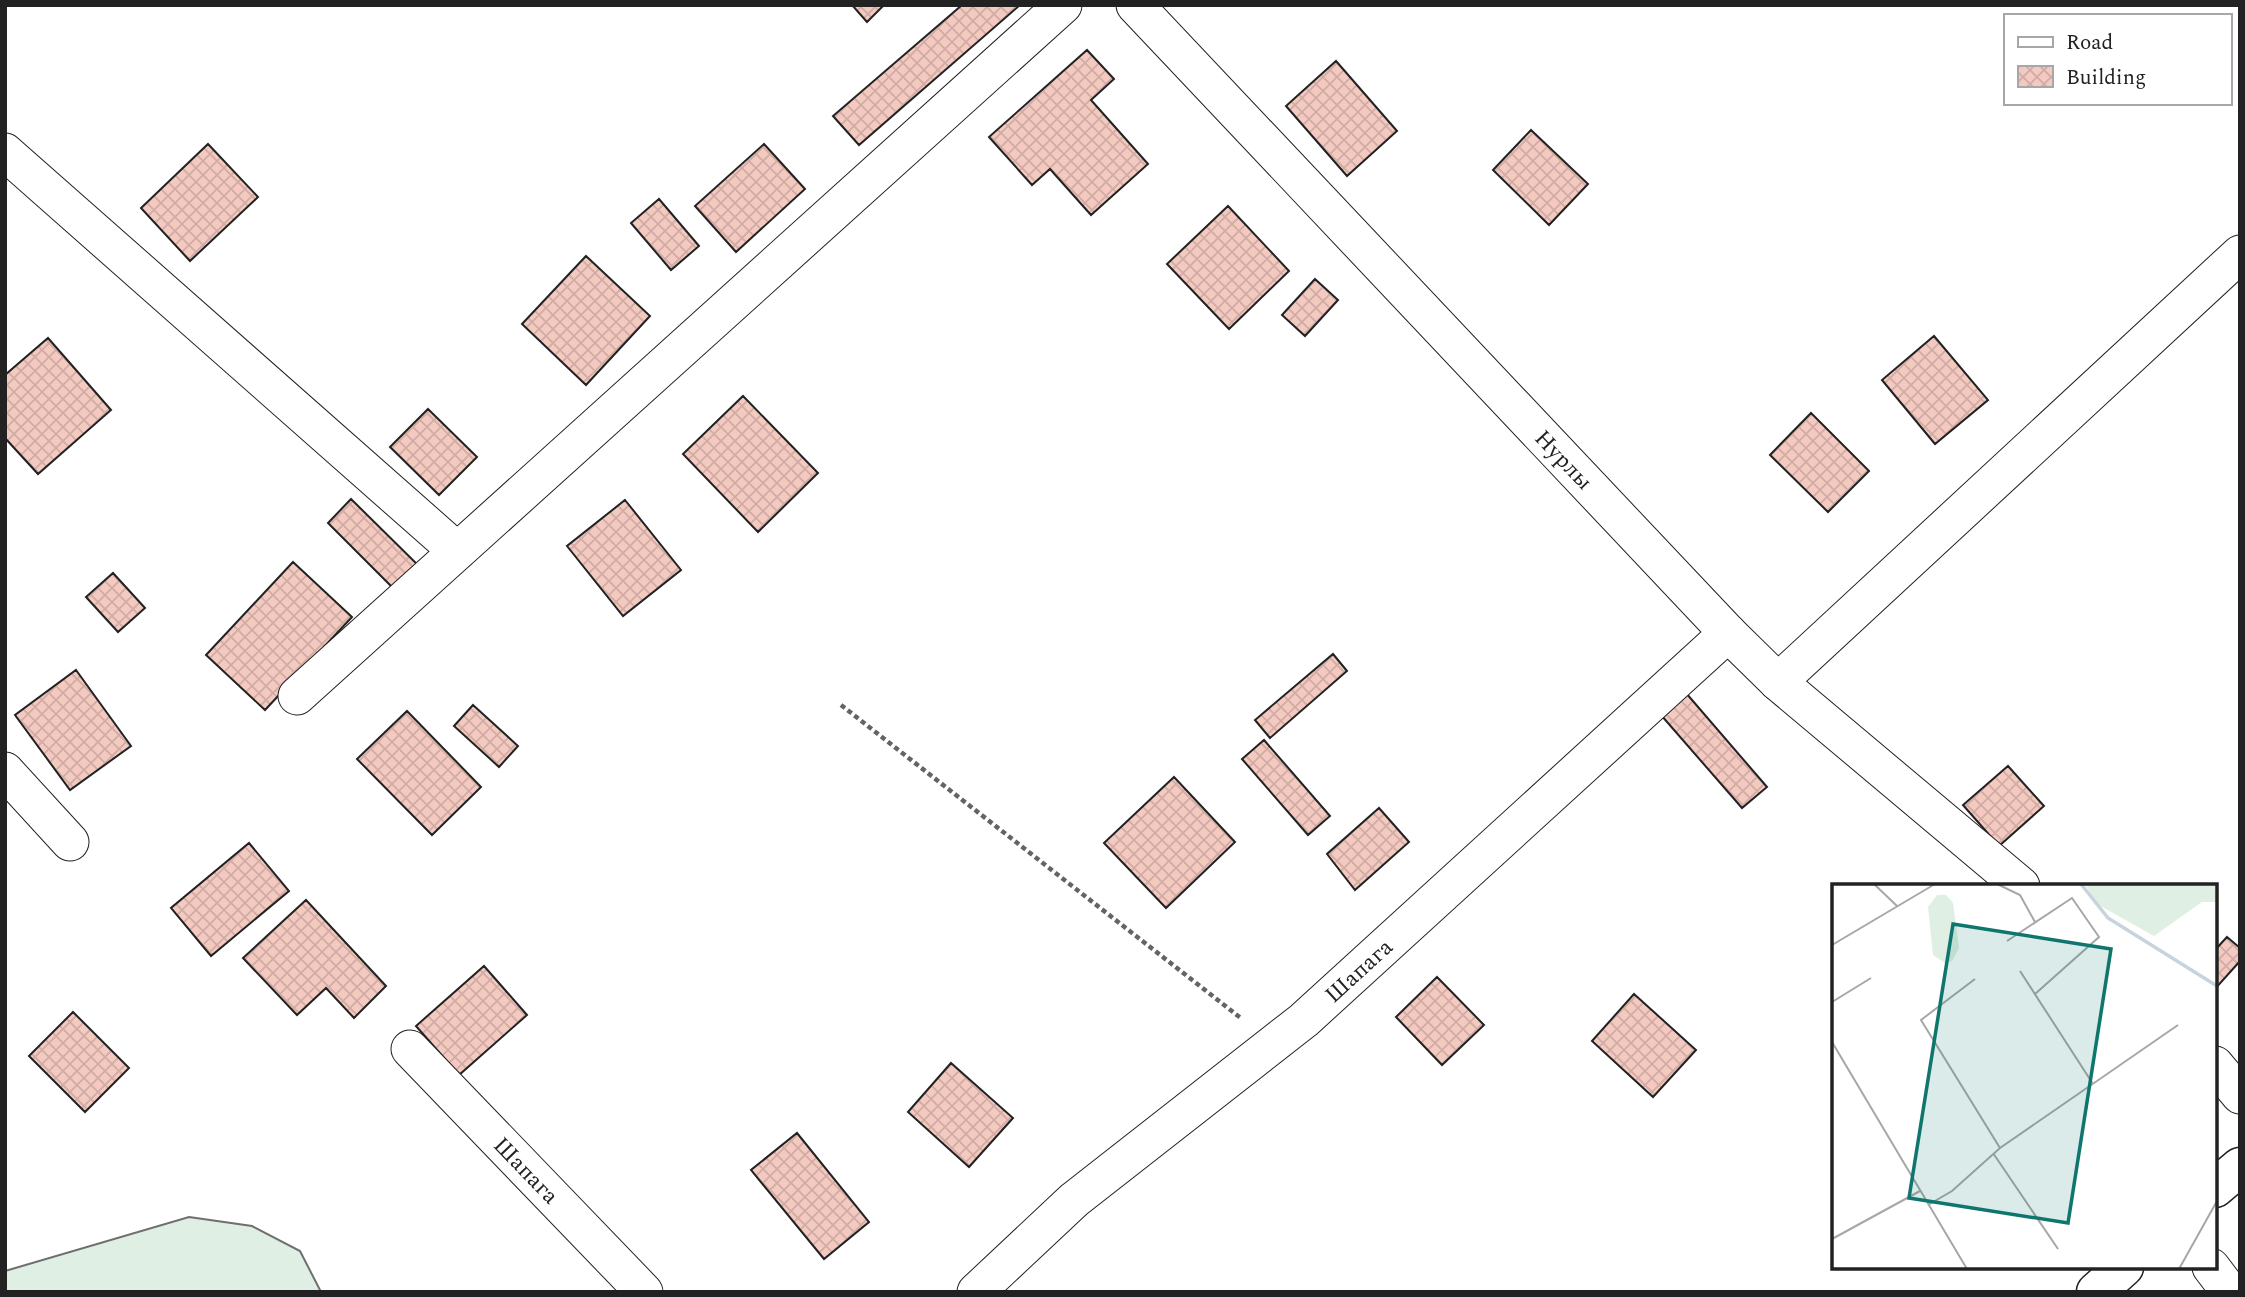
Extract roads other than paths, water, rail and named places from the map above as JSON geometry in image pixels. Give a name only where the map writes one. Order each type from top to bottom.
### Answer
[{"type":"main road","points":[[2217,1186],[2240,1167]]},
{"type":"main road","points":[[2096,1292],[2122,1269]]},
{"type":"street","points":[[297,696],[1063,5]]},
{"type":"street","name":"Нурлы","points":[[1135,5],[1728,633],[1779,682],[2019,884]]},
{"type":"street","points":[[5,152],[457,551]]},
{"type":"street","points":[[1779,682],[2240,254]]},
{"type":"street","name":"Шапага","points":[[976,1292],[1074,1200],[1325,1001],[1728,633]]},
{"type":"street","points":[[5,771],[71,842]]},
{"type":"street","name":"Шапага","points":[[410,1049],[644,1292]]},
{"type":"street","points":[[2217,1067],[2240,1096]]},
{"type":"street","points":[[2213,1269],[2230,1292]]}]
